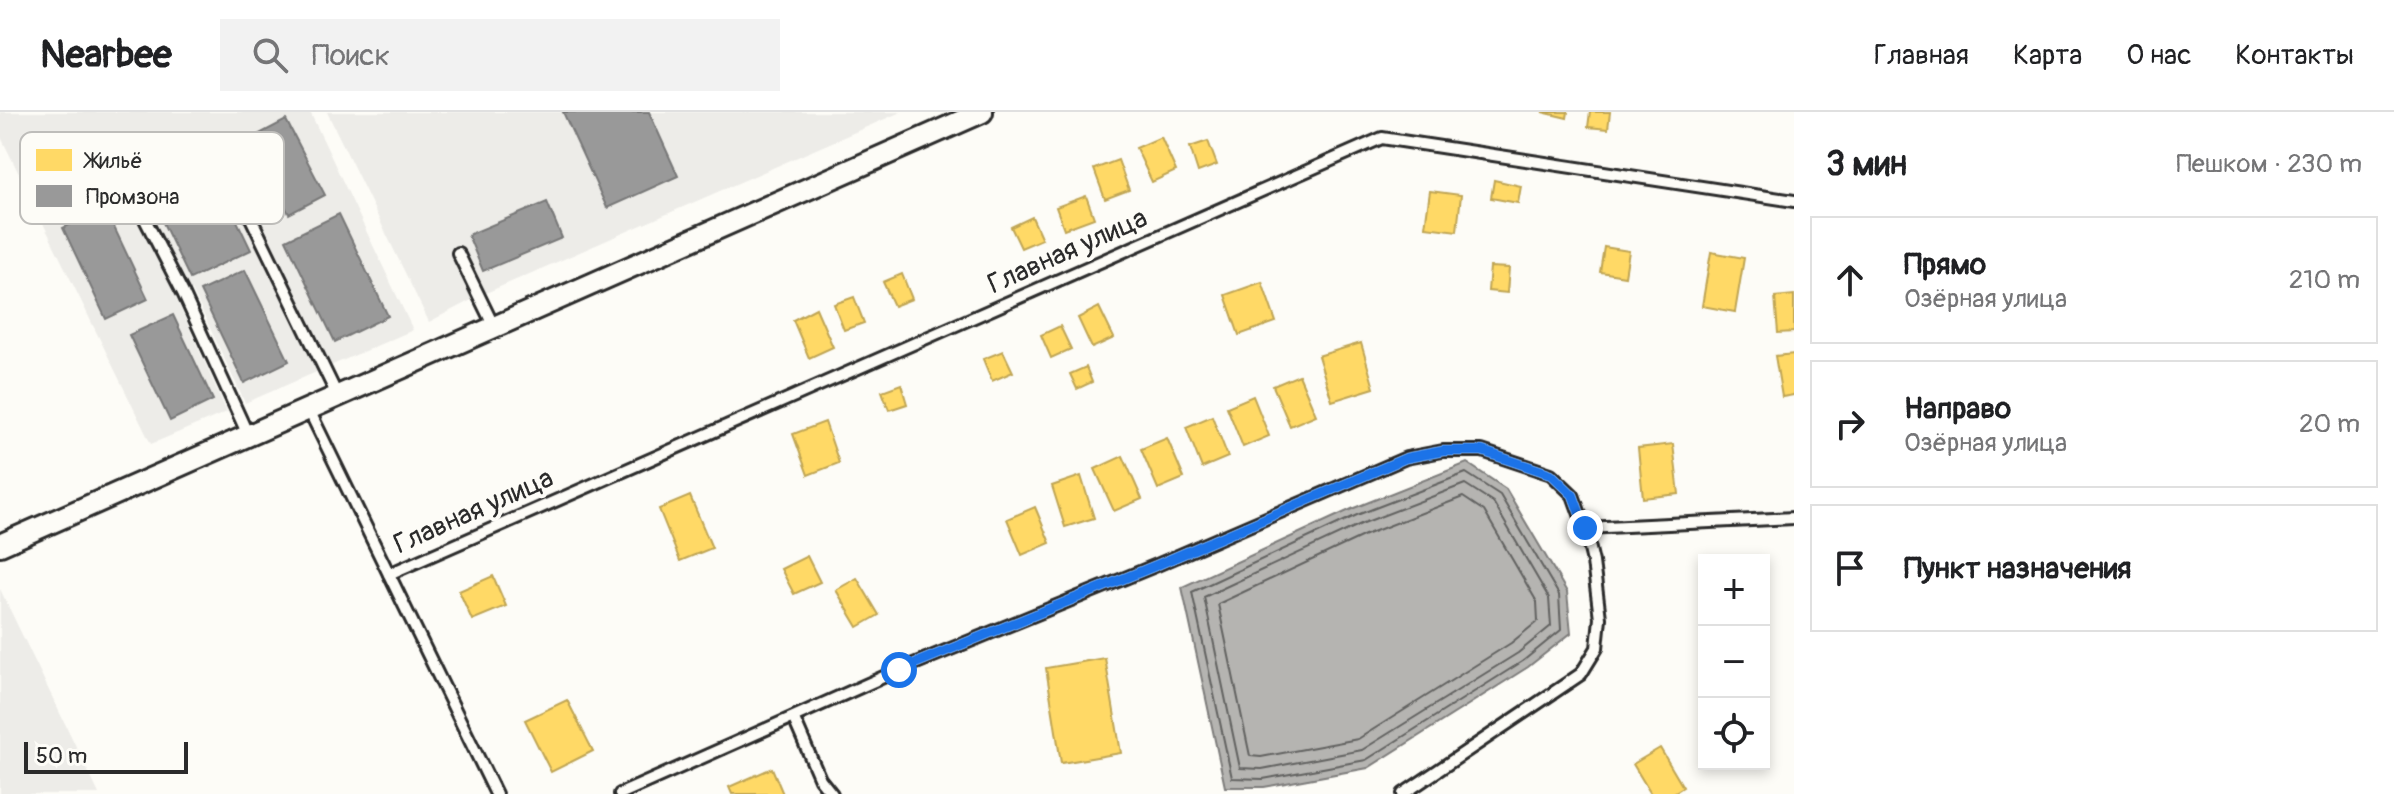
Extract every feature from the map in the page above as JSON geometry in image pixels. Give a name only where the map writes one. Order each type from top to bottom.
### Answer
[{"type":"street","points":[[0,545],[982,112]]},
{"type":"lane","name":"Главная улица","points":[[389,574],[1382,138],[1794,201]]},
{"type":"lane","points":[[147,224],[183,293],[248,435]]},
{"type":"lane","points":[[254,224],[337,395]]},
{"type":"lane","points":[[458,253],[494,327]]},
{"type":"lane","name":"Главная улица","points":[[308,408],[496,794]]},
{"type":"lane","points":[[620,794],[899,670],[1157,565],[1406,458],[1443,451],[1482,451],[1551,474],[1573,495],[1585,528],[1600,618],[1597,648],[1581,674],[1403,794]]},
{"type":"lane","points":[[1585,528],[1794,518]]},
{"type":"lane","points":[[794,719],[820,779],[832,794]]},
{"type":"shaded area","points":[[0,112],[310,112],[413,330],[245,403],[192,290],[175,296],[227,412],[151,444],[43,224],[284,224],[284,132],[20,132],[20,176],[0,135]]},
{"type":"shaded area","points":[[327,112],[901,112],[479,296],[429,322]]},
{"type":"shaded area","points":[[0,589],[99,794],[0,794]]},
{"type":"water","points":[[1467,463],[1506,489],[1567,592],[1571,633],[1528,667],[1368,768],[1264,787],[1225,787],[1182,587],[1354,508]]},
{"type":"building: Жильё","points":[[1542,112],[1568,112],[1567,118]]},
{"type":"building: Жильё","points":[[1590,112],[1610,112],[1608,129],[1588,127]]},
{"type":"building: Жильё","points":[[1161,137],[1176,171],[1152,182],[1136,148]]},
{"type":"building: Жильё","points":[[1208,141],[1217,165],[1198,172],[1190,147]]},
{"type":"building: Жильё","points":[[1118,160],[1129,190],[1105,199],[1094,169]]},
{"type":"building: Жильё","points":[[1494,180],[1521,186],[1518,203],[1491,198]]},
{"type":"building: Жильё","points":[[1430,191],[1461,195],[1457,231],[1425,227]]},
{"type":"building: Жильё","points":[[1086,196],[1094,218],[1064,229],[1056,207]]},
{"type":"building: Жильё","points":[[1032,217],[1042,239],[1021,248],[1011,227]]},
{"type":"building: Жильё","points":[[1604,247],[1629,251],[1625,276],[1600,272]]},
{"type":"building: Жильё","points":[[1711,252],[1744,258],[1735,312],[1702,306]]},
{"type":"building: Жильё","points":[[1490,267],[1509,268],[1507,293],[1488,291]]},
{"type":"building: Жильё","points":[[902,274],[912,299],[894,306],[883,282]]},
{"type":"building: Жильё","points":[[1262,282],[1276,322],[1239,335],[1225,295]]},
{"type":"building: Жильё","points":[[1794,295],[1794,332],[1778,333],[1775,297]]},
{"type":"building: Жильё","points":[[854,297],[864,323],[844,330],[834,304]]},
{"type":"building: Жильё","points":[[1099,307],[1114,338],[1092,348],[1078,318]]},
{"type":"building: Жильё","points":[[816,308],[833,347],[809,358],[793,320]]},
{"type":"building: Жильё","points":[[1060,326],[1071,349],[1051,358],[1041,335]]},
{"type":"building: Жильё","points":[[1361,343],[1374,388],[1332,401],[1318,356]]},
{"type":"building: Жильё","points":[[1003,351],[1013,372],[992,381],[983,359]]},
{"type":"building: Жильё","points":[[1794,354],[1794,395],[1782,397],[1775,356]]},
{"type":"building: Жильё","points":[[1086,367],[1092,382],[1077,389],[1070,374]]},
{"type":"building: Жильё","points":[[1299,375],[1316,415],[1290,426],[1273,386]]},
{"type":"building: Жильё","points":[[901,384],[907,404],[889,410],[882,391]]},
{"type":"building: Жильё","points":[[1253,396],[1269,436],[1243,447],[1227,407]]},
{"type":"building: Жильё","points":[[1212,416],[1228,457],[1202,468],[1186,427]]},
{"type":"building: Жильё","points":[[825,422],[839,463],[808,475],[793,434]]},
{"type":"building: Жильё","points":[[1167,438],[1184,478],[1158,489],[1141,449]]},
{"type":"building: Жильё","points":[[1673,444],[1679,494],[1643,498],[1638,448]]},
{"type":"building: Жильё","points":[[1123,456],[1142,499],[1114,511],[1095,469]]},
{"type":"building: Жильё","points":[[1081,476],[1094,518],[1065,527],[1052,486]]},
{"type":"building: Жильё","points":[[690,496],[712,548],[680,561],[659,509]]},
{"type":"building: Жильё","points":[[1035,507],[1050,543],[1022,555],[1007,519]]},
{"type":"building: Жильё","points":[[807,556],[820,582],[794,594],[781,569]]},
{"type":"building: Жильё","points":[[493,576],[506,606],[472,620],[459,591]]},
{"type":"building: Жильё","points":[[857,578],[879,615],[858,627],[836,590]]},
{"type":"building: Жильё","points":[[1105,658],[1121,753],[1061,763],[1046,668]]},
{"type":"building: Жильё","points":[[567,700],[593,751],[551,772],[525,720]]},
{"type":"building: Жильё","points":[[1660,748],[1683,787],[1672,794],[1651,794],[1633,764]]},
{"type":"building: Жильё","points":[[772,768],[783,794],[732,794],[729,787]]},
{"type":"building: Промзона","points":[[563,112],[649,112],[678,176],[607,208]]},
{"type":"building: Промзона","points":[[286,120],[325,195],[289,214],[284,204],[284,132],[263,132]]},
{"type":"building: Промзона","points":[[547,202],[562,238],[483,271],[468,235]]},
{"type":"building: Промзона","points":[[339,214],[388,316],[335,342],[286,240]]},
{"type":"building: Промзона","points":[[71,224],[113,224],[148,299],[106,319],[63,228]]},
{"type":"building: Промзона","points":[[164,224],[239,224],[251,250],[190,279]]},
{"type":"building: Промзона","points":[[245,270],[289,361],[244,383],[200,291]]},
{"type":"building: Промзона","points":[[173,315],[213,400],[170,421],[129,335]]},
{"type":"route","points":[[899,670],[1157,565],[1406,458],[1443,451],[1482,451],[1551,474],[1573,495],[1585,528]]}]
